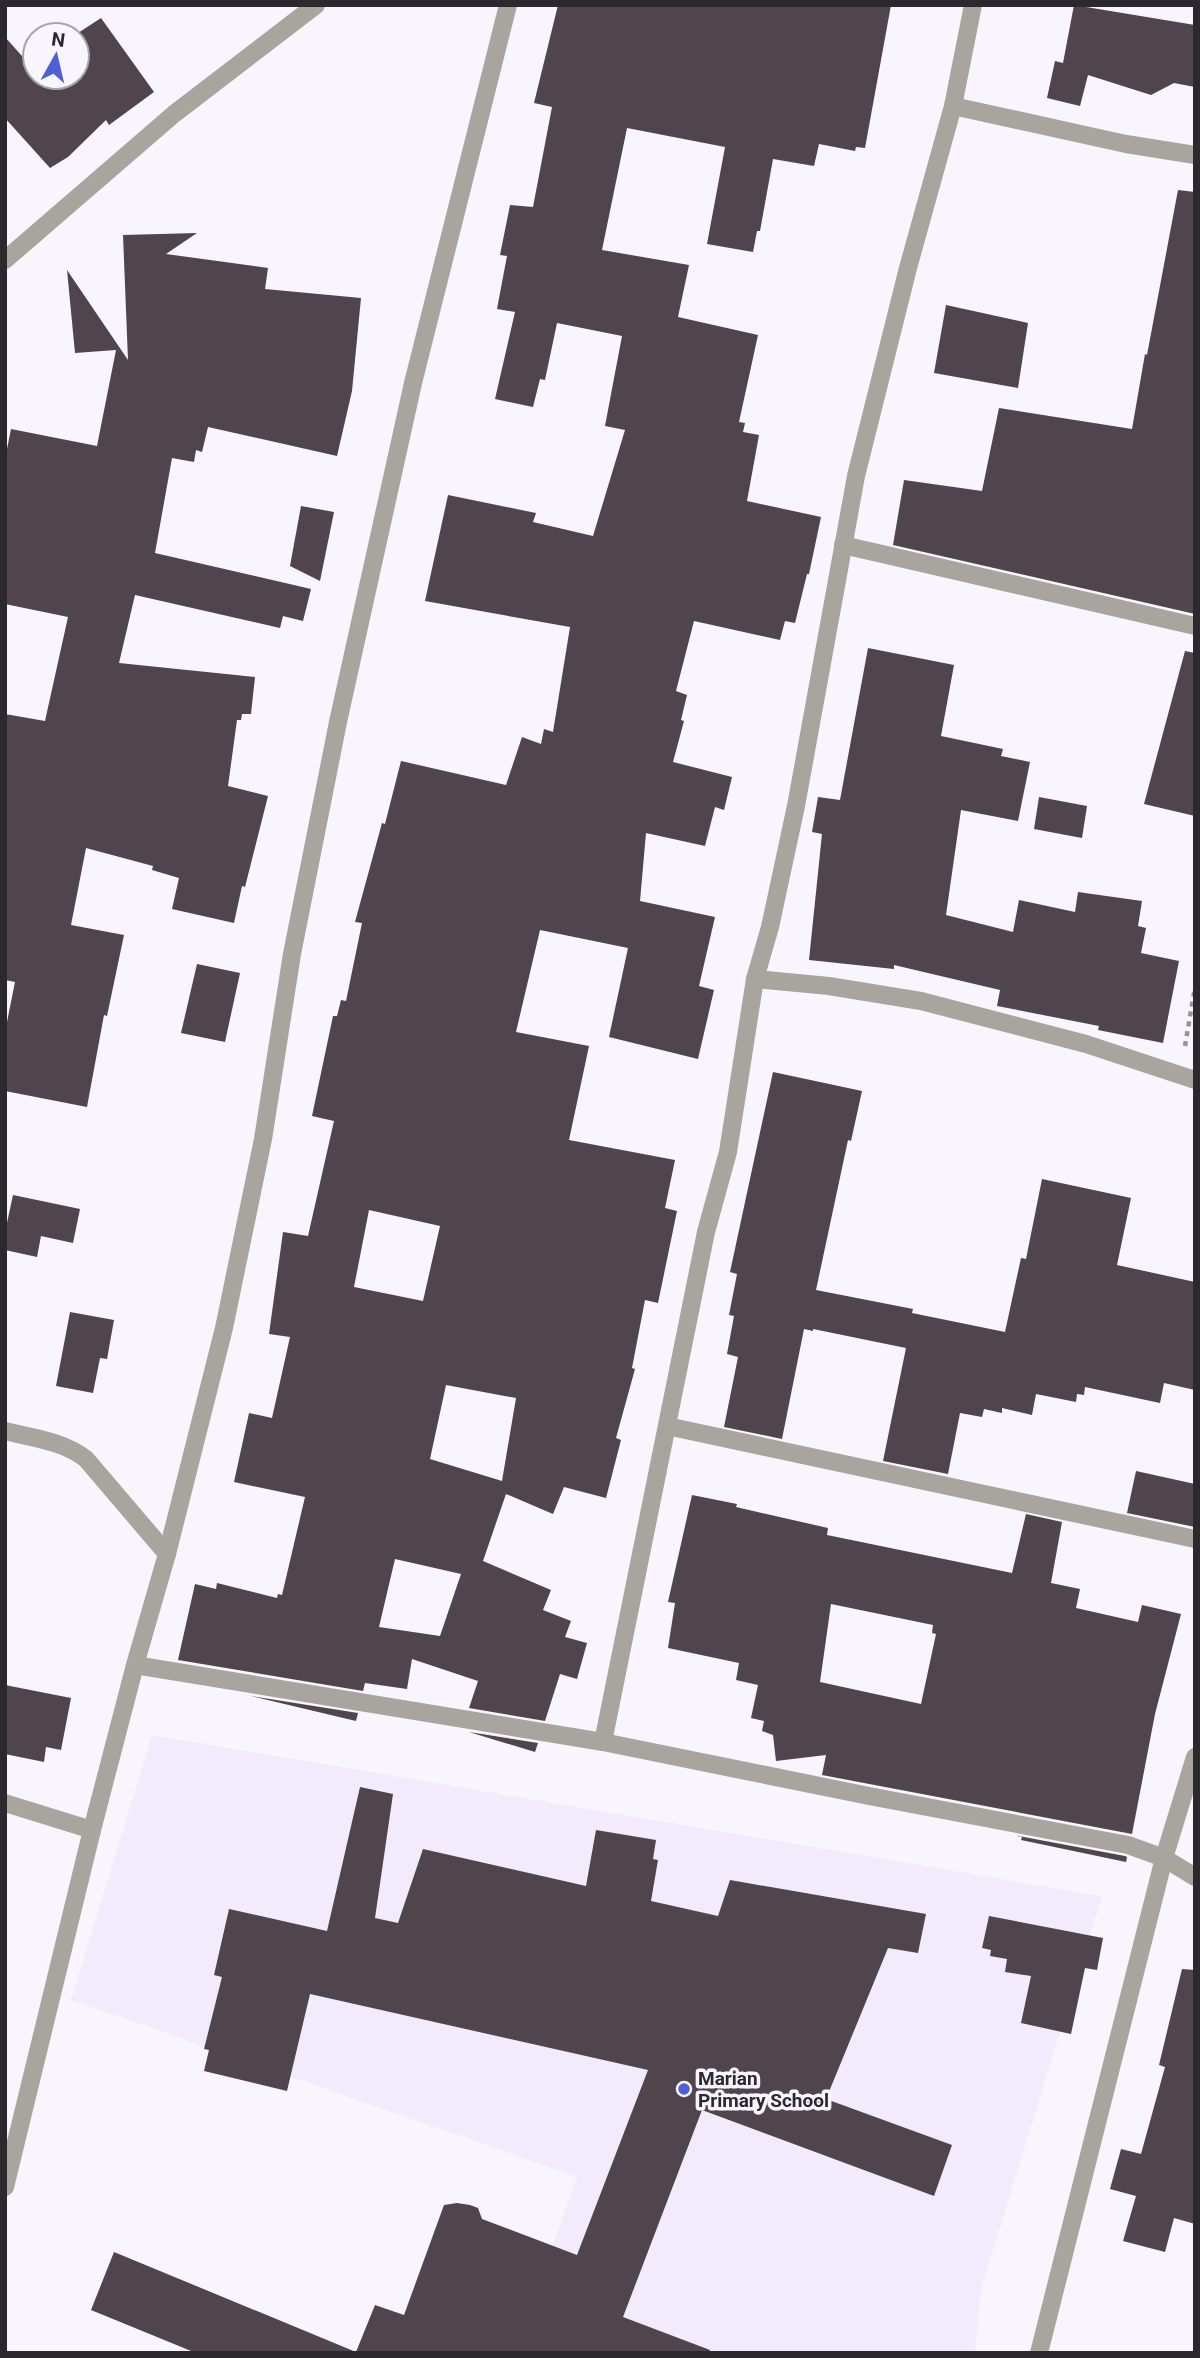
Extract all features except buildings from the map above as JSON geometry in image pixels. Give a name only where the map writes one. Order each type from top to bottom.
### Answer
[{"type":"street","points":[[5,260],[174,114],[316,5]]},
{"type":"street","points":[[5,2187],[92,1830],[167,1554],[224,1328],[263,1139],[292,954],[338,722],[413,383],[508,5]]},
{"type":"street","points":[[603,1742],[706,1233],[727,1152],[755,979],[770,927],[796,806],[856,476],[908,268],[953,106],[973,5]]},
{"type":"street","points":[[953,106],[1126,144],[1195,155]]},
{"type":"street","points":[[843,545],[1195,626]]},
{"type":"street","points":[[755,979],[829,986],[921,1001],[1086,1044],[1187,1077]]},
{"type":"street","points":[[667,1426],[1195,1539]]},
{"type":"street","points":[[5,1431],[76,1451],[167,1554]]},
{"type":"street","points":[[135,1665],[603,1742],[1128,1845],[1164,1858],[1195,1877]]},
{"type":"street","points":[[1039,2353],[1164,1858],[1195,1757]]},
{"type":"street","points":[[5,1803],[92,1830]]},
{"type":"path","points":[[1187,1077],[1195,987]]},
{"type":"shaded area","name":"Marian Primary School","points":[[152,1735],[1102,1896],[982,2286],[975,2353],[514,2353],[577,2177],[71,2000]]},
{"type":"place","name":"Marian Primary School","points":[[684,2089]]}]
